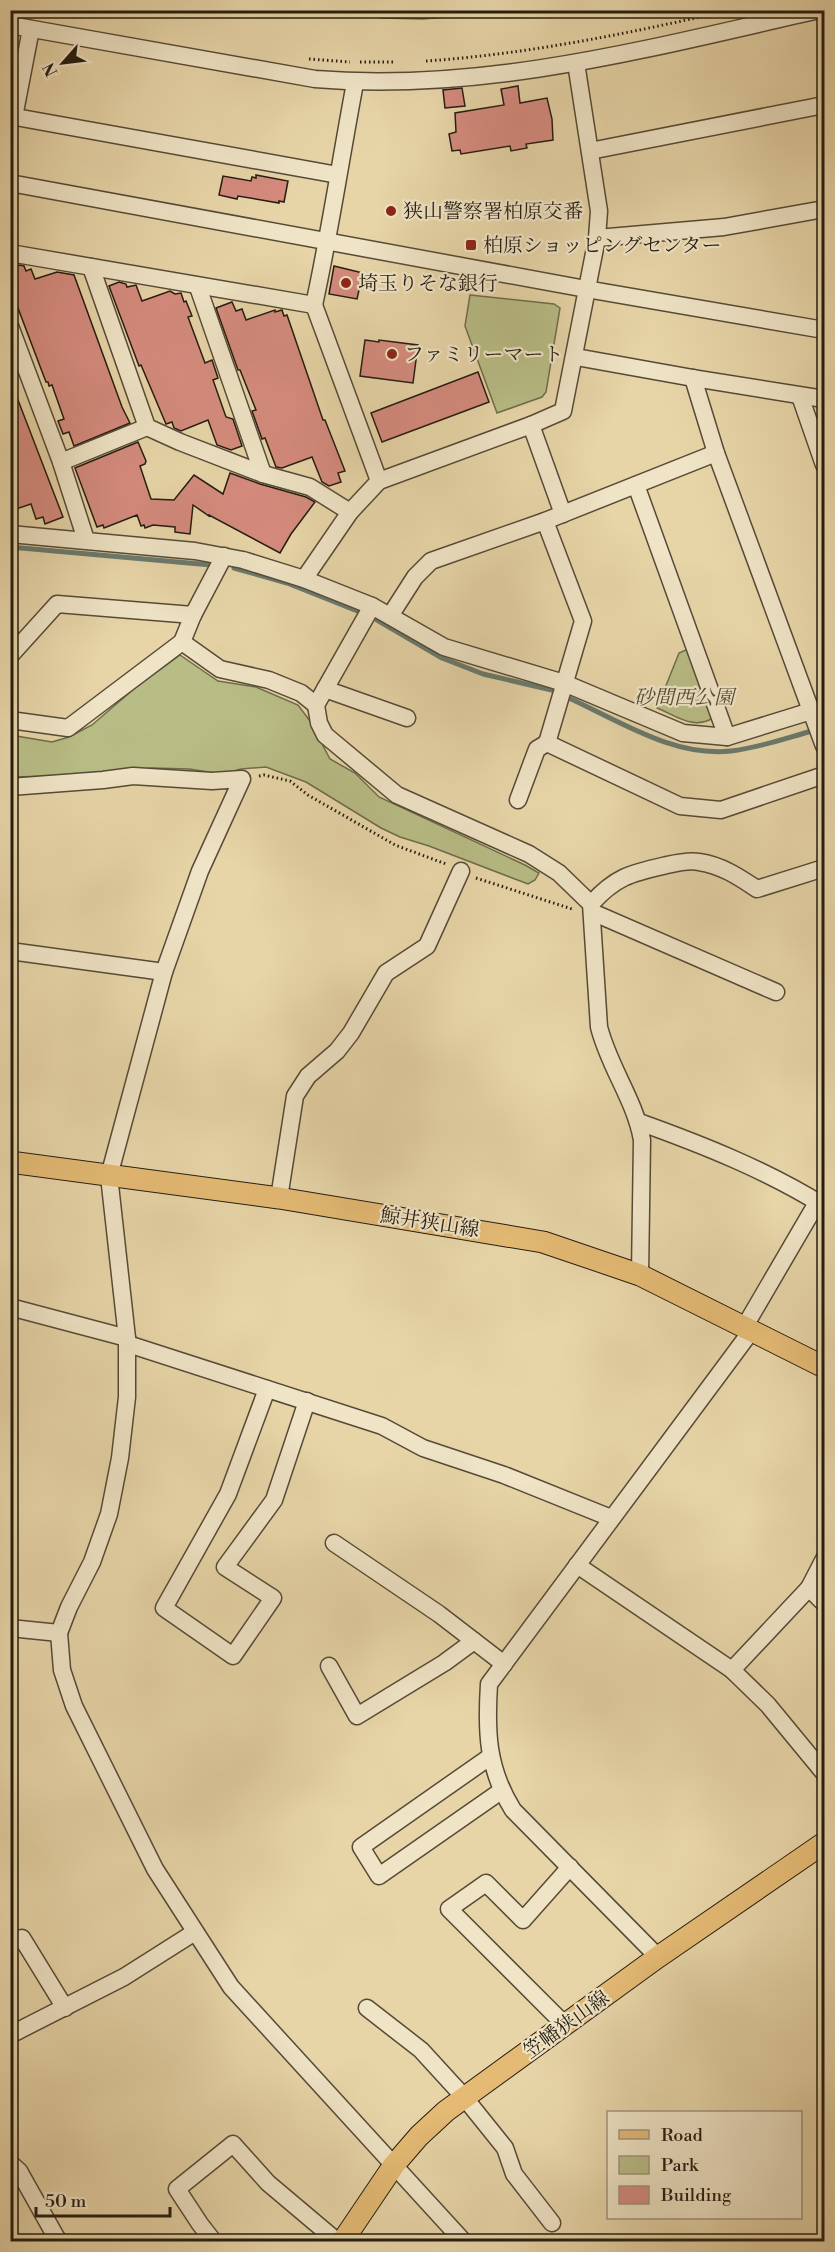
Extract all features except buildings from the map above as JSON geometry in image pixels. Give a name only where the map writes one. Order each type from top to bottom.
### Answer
[{"type":"main road","name":"鯨井狭山線","points":[[10,1162],[279,1198],[543,1242],[640,1275],[825,1367]]},
{"type":"main road","name":"笠幡狭山線","points":[[345,2240],[394,2165],[419,2136],[464,2097],[658,1958],[825,1843]]},
{"type":"street","points":[[10,25],[275,74],[355,82],[438,81],[576,63],[819,10]]},
{"type":"street","points":[[31,29],[12,117],[338,176]]},
{"type":"street","points":[[304,579],[350,512],[379,481],[563,411],[576,357],[586,289],[597,238],[598,211],[576,63]]},
{"type":"street","points":[[355,82],[328,242],[314,305],[379,481]]},
{"type":"street","points":[[590,151],[825,105]]},
{"type":"street","points":[[10,183],[586,289],[825,330]]},
{"type":"street","points":[[597,238],[724,227],[825,209]]},
{"type":"street","points":[[10,253],[314,305]]},
{"type":"street","points":[[91,267],[147,427],[263,474],[310,487],[350,512]]},
{"type":"street","points":[[198,286],[263,474]]},
{"type":"street","points":[[10,326],[61,462],[86,540]]},
{"type":"street","points":[[576,357],[825,399]]},
{"type":"street","points":[[693,378],[716,453],[818,711],[825,746]]},
{"type":"street","points":[[800,396],[825,465]]},
{"type":"street","points":[[531,425],[563,514]]},
{"type":"street","points":[[61,462],[147,427]]},
{"type":"street","points":[[390,616],[415,577],[431,561],[545,521],[716,453]]},
{"type":"street","points":[[636,484],[727,736]]},
{"type":"street","points":[[518,800],[537,749],[547,743],[583,621],[545,521]]},
{"type":"street","points":[[10,534],[195,551],[243,560],[304,579],[372,606],[444,647],[564,683],[683,733],[727,736],[818,711]]},
{"type":"street","points":[[10,720],[68,728],[182,642],[193,615],[224,556]]},
{"type":"street","points":[[10,656],[57,604],[193,615]]},
{"type":"street","points":[[316,705],[372,606]]},
{"type":"street","points":[[182,642],[220,669],[269,680],[302,693],[316,705],[319,723],[325,735],[397,795],[529,854],[559,873],[592,908],[776,992]]},
{"type":"street","points":[[325,690],[407,718]]},
{"type":"street","points":[[547,743],[680,806],[721,810],[825,775]]},
{"type":"street","points":[[10,786],[133,776],[212,781],[242,779],[200,871],[164,972],[108,1176],[128,1341],[127,1397],[120,1458],[109,1514],[92,1562],[69,1607],[59,1634],[62,1670],[74,1706],[155,1869],[231,1987],[464,2241]]},
{"type":"street","points":[[640,1275],[642,1140],[639,1122],[603,1046],[599,1027],[592,908],[604,890],[629,874],[672,864],[698,861],[731,872],[757,889],[825,868]]},
{"type":"street","points":[[279,1198],[295,1096],[300,1085],[337,1051],[351,1033],[386,973],[427,946],[461,871]]},
{"type":"street","points":[[10,951],[164,972]]},
{"type":"street","points":[[639,1122],[762,1171],[821,1204],[748,1328],[489,1684],[487,1733],[501,1791],[513,1810],[658,1958]]},
{"type":"street","points":[[10,1307],[128,1341],[382,1426],[423,1448],[504,1475],[611,1518]]},
{"type":"street","points":[[267,1389],[228,1494],[164,1608],[233,1656],[273,1598],[225,1567],[274,1500],[307,1401]]},
{"type":"street","points":[[334,1543],[439,1614],[504,1664]]},
{"type":"street","points":[[732,1670],[809,1588],[825,1559]]},
{"type":"street","points":[[577,1565],[732,1670],[768,1705],[825,1773]]},
{"type":"street","points":[[809,1588],[825,1603]]},
{"type":"street","points":[[10,1628],[59,1634]]},
{"type":"street","points":[[329,1666],[357,1716],[444,1663],[474,1641]]},
{"type":"street","points":[[491,1756],[361,1847],[379,1876],[501,1791]]},
{"type":"street","points":[[565,2025],[448,1909],[486,1883],[523,1920],[570,1867]]},
{"type":"street","points":[[10,2036],[124,1977],[195,1932]]},
{"type":"street","points":[[10,1943],[22,1938],[65,2008]]},
{"type":"street","points":[[366,2008],[421,2050],[464,2097],[505,2148],[514,2174],[552,2223]]},
{"type":"street","points":[[214,2241],[177,2189],[233,2144],[268,2183],[345,2240]]},
{"type":"street","points":[[10,2163],[19,2171],[60,2241]]},
{"type":"path","points":[[38,10],[82,19]]},
{"type":"path","points":[[419,62],[460,59],[570,44],[731,10]]},
{"type":"path","points":[[307,59],[398,62]]},
{"type":"path","points":[[242,779],[264,775],[290,781],[308,795],[395,845],[570,910],[592,908]]},
{"type":"green space","points":[[382,10],[516,11],[423,19],[381,18]]},
{"type":"green space","points":[[470,295],[554,304],[560,308],[546,392],[542,397],[497,413],[465,326]]},
{"type":"green space","name":"砂間西公園","points":[[688,649],[713,718],[699,723],[685,720],[657,708],[679,653]]},
{"type":"green space","points":[[180,655],[218,681],[256,687],[298,705],[310,721],[330,759],[355,773],[379,797],[525,865],[539,873],[535,880],[528,884],[400,837],[381,828],[306,782],[266,767],[241,769],[222,774],[189,769],[152,768],[95,775],[11,777],[10,735],[52,742],[69,737],[92,725],[135,688]]},
{"type":"waterway","points":[[10,547],[211,565]]},
{"type":"waterway","points":[[234,568],[287,583],[360,612]]},
{"type":"waterway","points":[[377,620],[442,658],[483,674],[556,691]]},
{"type":"waterway","points":[[571,699],[648,736],[689,749],[731,751],[752,748],[812,731]]},
{"type":"place","name":"狭山警察署柏原交番","points":[[391,211]]},
{"type":"place","name":"柏原ショッピングセンター","points":[[471,245]]},
{"type":"place","name":"埼玉りそな銀行","points":[[346,283]]},
{"type":"place","name":"ファミリーマート","points":[[392,354]]}]
